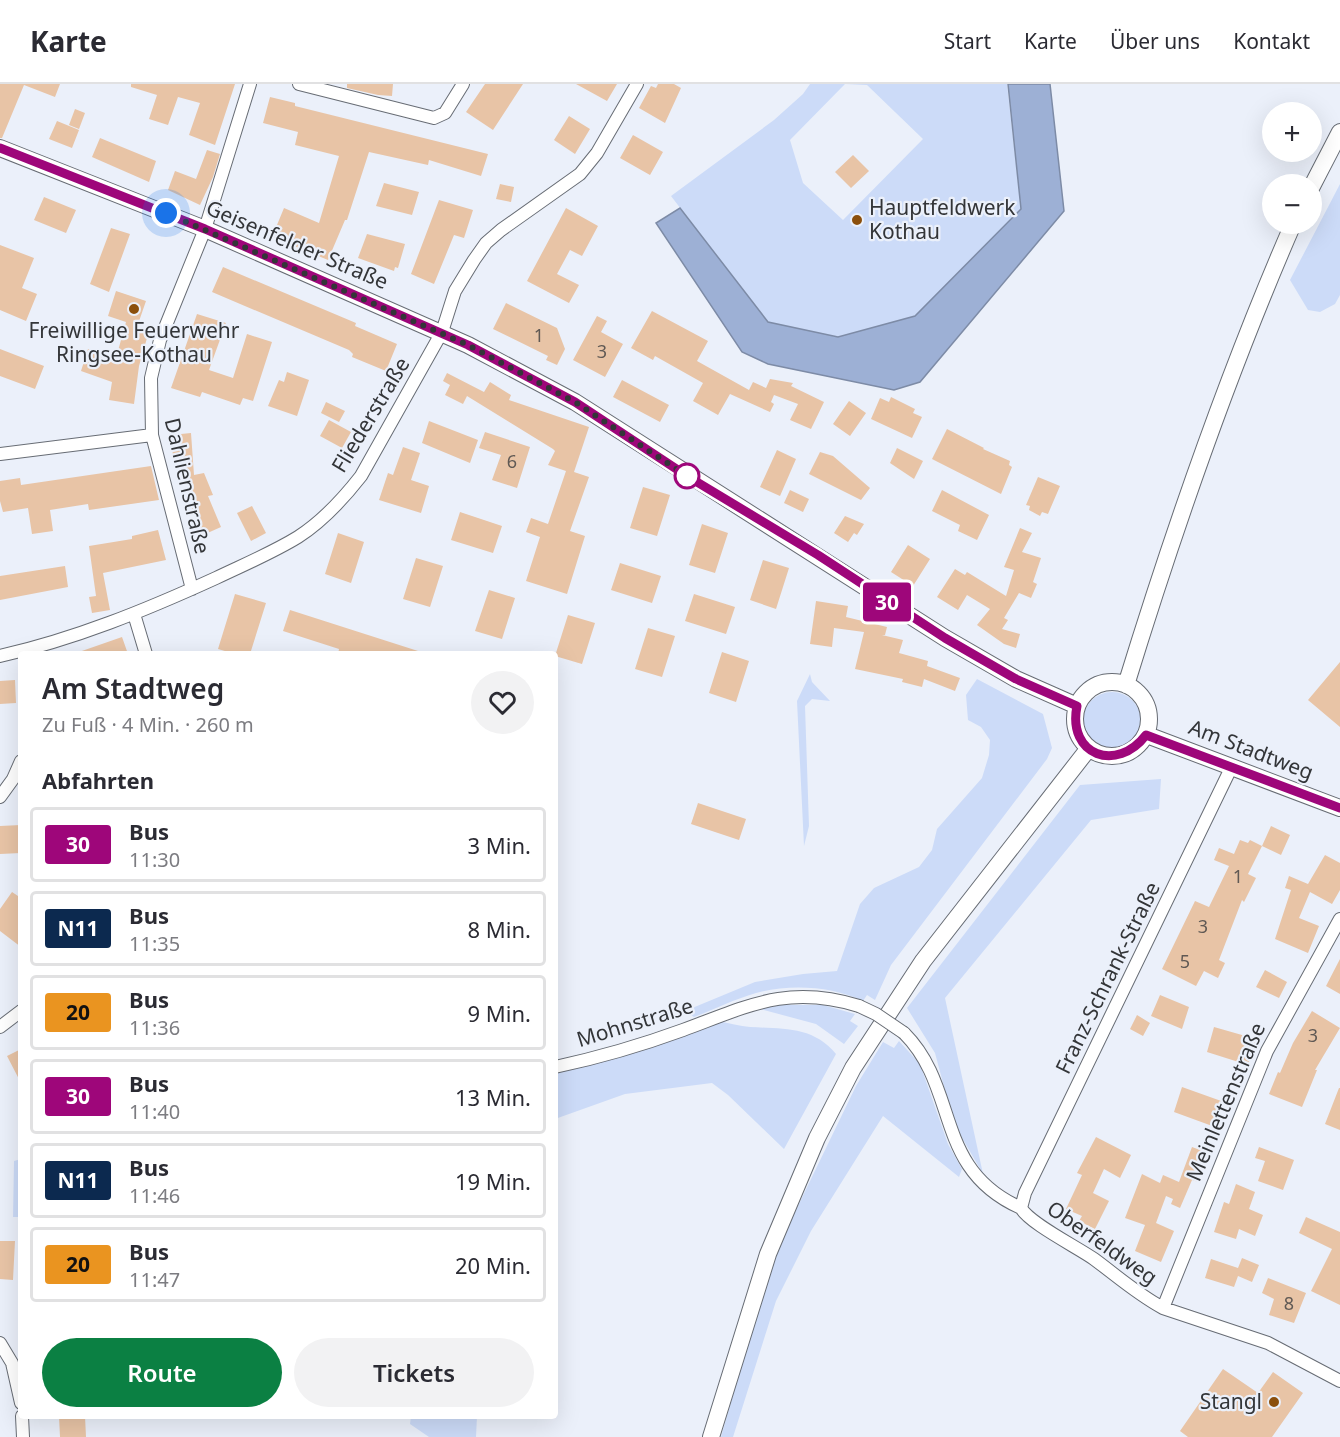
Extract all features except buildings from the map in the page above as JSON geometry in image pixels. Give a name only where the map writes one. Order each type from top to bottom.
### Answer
[{"type":"main road","points":[[1318,174],[1340,132]]},
{"type":"main road","name":"Geisenfelder Straße","points":[[0,148],[205,229],[442,332]]},
{"type":"main road","points":[[1126,685],[1219,409],[1289,234]]},
{"type":"main road","points":[[442,332],[575,402],[687,476],[818,555],[945,638],[1016,679],[1077,706]]},
{"type":"main road","points":[[1109,682],[1126,685],[1138,692],[1146,704],[1150,720],[1146,735],[1137,748],[1122,755],[1101,755],[1089,748],[1077,730],[1075,718],[1077,706],[1084,695],[1095,687],[1109,682]]},
{"type":"main road","name":"Am Stadtweg","points":[[1146,735],[1340,808]]},
{"type":"main road","points":[[711,1437],[768,1254],[812,1149],[853,1068],[923,962],[1089,748]]},
{"type":"street","name":"Dahlienstraße","points":[[192,589],[152,435],[150,400],[154,359],[205,229],[250,84]]},
{"type":"street","points":[[299,84],[427,117],[440,117],[463,84]]},
{"type":"street","name":"Fliederstraße","points":[[29,651],[134,614],[192,589],[298,537],[339,501],[360,476],[442,332],[455,291],[486,243],[580,174],[597,153],[637,84]]},
{"type":"street","points":[[0,454],[152,435]]},
{"type":"street","points":[[134,614],[146,651]]},
{"type":"street","name":"Fliederstraße","points":[[0,656],[18,653]]},
{"type":"street","name":"Franz-Schrank-Straße","points":[[1021,1208],[1025,1193],[1232,766]]},
{"type":"street","points":[[0,797],[18,768]]},
{"type":"street","name":"Meinlettenstraße","points":[[1163,1308],[1267,1051],[1340,919]]},
{"type":"street","name":"Mohnstraße","points":[[558,1066],[680,1031],[725,1013],[772,999],[796,996],[825,998],[859,1006],[876,1014],[904,1033]]},
{"type":"street","points":[[0,1027],[18,1013]]},
{"type":"street","name":"Oberfeldweg","points":[[904,1033],[919,1048],[928,1065],[950,1130],[968,1166],[978,1179],[993,1192],[1021,1208],[1030,1218],[1095,1260],[1134,1291],[1163,1308],[1268,1343],[1340,1382]]},
{"type":"street","points":[[0,1343],[12,1364],[18,1391]]},
{"type":"street","points":[[22,1419],[23,1437]]},
{"type":"shaded area","points":[[810,84],[845,84],[1007,84],[1021,209],[915,316],[839,337],[768,323],[671,196],[774,120],[803,94]],"holes":[[[845,84],[867,85],[923,139],[843,220],[803,183],[790,140]]]},
{"type":"shaded area","points":[[1008,84],[1050,84],[1064,211],[920,382],[894,390],[768,364],[742,352],[656,223],[680,208],[768,322],[838,337],[915,316],[1021,209]]},
{"type":"shaded area","points":[[1340,184],[1340,295],[1335,304],[1320,312],[1308,310],[1290,280],[1314,234],[1322,234],[1322,219]]},
{"type":"shaded area","points":[[810,674],[812,682],[830,701],[812,699],[805,706],[809,826],[804,846],[797,701]]},
{"type":"shaded area","points":[[977,679],[1043,714],[1052,748],[1047,759],[891,965],[875,1000],[867,995],[863,1001],[838,992],[810,988],[783,988],[748,995],[694,1017],[685,1011],[755,982],[837,971],[860,904],[874,888],[919,867],[932,850],[937,829],[982,778],[989,755],[990,740],[981,727],[968,720],[966,695]]},
{"type":"shaded area","points":[[1106,692],[1118,692],[1128,696],[1137,705],[1141,727],[1133,742],[1118,750],[1106,750],[1096,746],[1087,737],[1083,727],[1083,715],[1087,705],[1096,696]]},
{"type":"shaded area","points":[[1161,779],[1159,809],[1091,820],[945,998],[983,1174],[954,1124],[935,1053],[907,1008],[1080,785]]},
{"type":"shaded area","points":[[780,1005],[823,1005],[855,1014],[850,1021],[858,1026],[844,1044],[816,1024],[760,1009]]},
{"type":"shaded area","points":[[718,1021],[750,1027],[797,1031],[818,1038],[836,1054],[784,1149],[728,1095],[712,1083],[625,1094],[558,1118],[558,1071]]},
{"type":"shaded area","points":[[899,1041],[920,1064],[948,1144],[962,1169],[959,1177],[883,1116],[811,1231],[776,1301],[733,1437],[721,1437],[755,1318],[781,1241],[856,1086],[883,1042],[894,1048]]},
{"type":"shaded area","points":[[18,1160],[18,1217],[13,1217],[14,1161]]},
{"type":"shaded area","points":[[411,1419],[477,1419],[476,1437],[429,1437],[410,1424]]},
{"type":"bus line","name":"30","points":[[0,148],[205,229],[442,332],[575,402],[687,476],[818,555],[945,638],[1016,679],[1077,706],[1075,718],[1080,739],[1101,755],[1122,755],[1137,748],[1146,735],[1340,808]]},
{"type":"place","name":"Hauptfeldwerk Kothau","points":[[857,220]]},
{"type":"place","name":"Freiwillige Feuerwehr Ringsee-Kothau","points":[[134,309]]},
{"type":"place","name":"Stangl","points":[[1274,1402]]},
{"type":"route","points":[[166,213],[468,345],[575,402],[687,476]]}]
